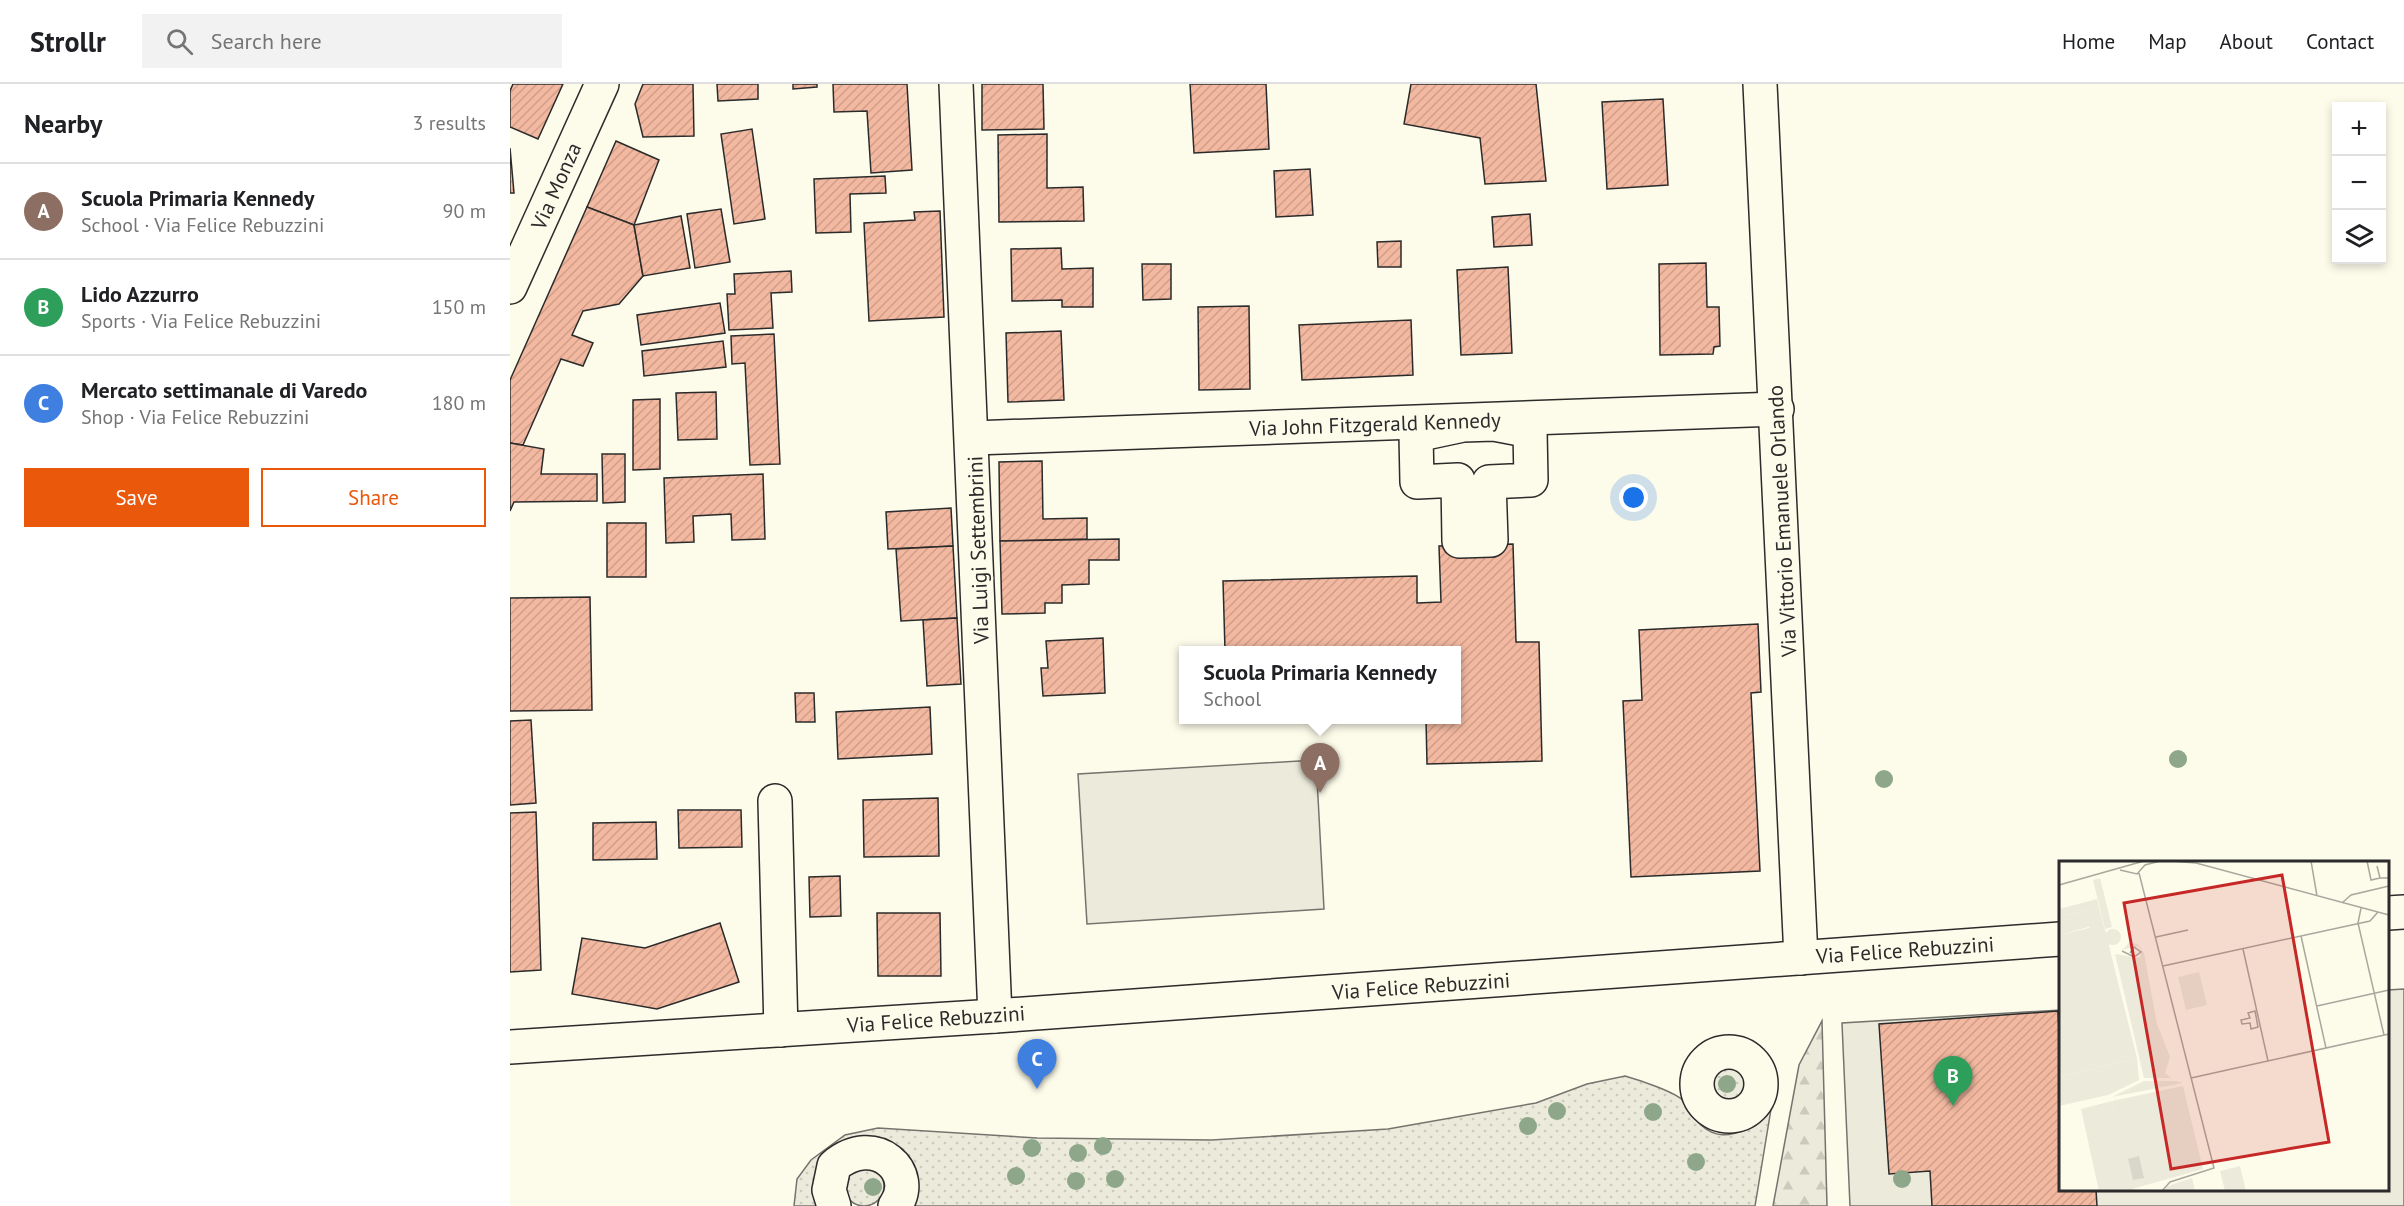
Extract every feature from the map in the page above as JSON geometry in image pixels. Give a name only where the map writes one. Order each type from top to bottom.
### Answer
[{"type":"street","name":"Via Monza","points":[[510,287],[602,84]]},
{"type":"street","name":"Via Luigi Settembrini","points":[[956,84],[973,438],[995,1016]]},
{"type":"street","name":"Via Vittorio Emanuele Orlando","points":[[1760,84],[1801,958]]},
{"type":"street","name":"Via John Fitzgerald Kennedy","points":[[973,438],[1777,409]]},
{"type":"street","points":[[1494,424],[1530,430],[1532,480],[1490,482],[1491,540],[1459,542],[1458,480],[1417,482],[1416,435],[1463,425],[1494,424]]},
{"type":"street","points":[[775,801],[781,1030]]},
{"type":"street","points":[[2389,914],[2404,912]]},
{"type":"street","name":"Via Felice Rebuzzini","points":[[510,1047],[995,1016],[2059,939]]},
{"type":"street","points":[[834,1206],[829,1190],[834,1166],[843,1158],[867,1151],[888,1159],[900,1175],[901,1185],[895,1206]]},
{"type":"green space","points":[[1316,760],[1324,909],[1087,924],[1078,774]]},
{"type":"green space","points":[[2404,989],[2404,1206],[1850,1206],[1842,1023],[2059,1010],[2059,1191],[2389,1191],[2389,990]]},
{"type":"green space","points":[[1822,1021],[1827,1206],[1773,1206],[1799,1065]]},
{"type":"green space","points":[[1729,1063],[1744,1069],[1750,1084],[1744,1099],[1729,1105],[1714,1099],[1708,1084],[1714,1069]]},
{"type":"green space","points":[[1625,1076],[1674,1094],[1687,1104],[1701,1125],[1711,1132],[1722,1135],[1743,1130],[1752,1123],[1766,1104],[1770,1093],[1773,1097],[1755,1206],[906,1206],[872,1142],[823,1206],[794,1206],[797,1179],[811,1160],[845,1135],[878,1128],[1037,1138],[1212,1140],[1388,1129],[1536,1103],[1587,1084]]},
{"type":"green space","points":[[864,1166],[872,1167],[878,1172],[883,1178],[883,1194],[878,1200],[872,1205],[864,1206],[856,1205],[850,1200],[845,1194],[844,1186],[845,1178],[850,1172],[856,1167]]},
{"type":"building","points":[[513,84],[563,84],[538,139],[510,127],[510,91]]},
{"type":"building","points":[[643,84],[693,84],[694,136],[643,137],[635,104]]},
{"type":"building","points":[[717,84],[758,84],[758,99],[718,101]]},
{"type":"building","points":[[793,84],[817,84],[817,87],[793,89]]},
{"type":"building","points":[[833,84],[907,84],[912,170],[871,173],[867,111],[834,112]]},
{"type":"building","points":[[982,84],[1043,84],[1044,129],[982,130]]},
{"type":"building","points":[[1190,84],[1266,84],[1269,149],[1194,153]]},
{"type":"building","points":[[1411,84],[1536,84],[1546,181],[1485,184],[1480,138],[1404,124]]},
{"type":"building","points":[[1663,99],[1668,185],[1607,189],[1602,102]]},
{"type":"building","points":[[752,129],[765,219],[734,224],[721,134]]},
{"type":"building","points":[[1047,134],[1047,188],[1083,187],[1084,221],[999,222],[998,135]]},
{"type":"building","points":[[616,141],[659,160],[634,225],[587,207]]},
{"type":"building","points":[[510,148],[514,193],[510,193]]},
{"type":"building","points":[[1310,169],[1313,215],[1276,217],[1274,171]]},
{"type":"building","points":[[885,176],[886,193],[850,194],[851,232],[816,233],[814,179]]},
{"type":"building","points":[[587,207],[634,225],[643,276],[619,304],[583,311],[572,335],[593,343],[583,366],[561,359],[523,445],[510,443],[510,380]]},
{"type":"building","points":[[721,209],[730,262],[695,268],[687,214]]},
{"type":"building","points":[[940,211],[944,317],[869,321],[864,223],[915,220],[914,212]]},
{"type":"building","points":[[1530,214],[1532,245],[1494,247],[1492,217]]},
{"type":"building","points":[[681,216],[690,268],[643,276],[634,225]]},
{"type":"building","points":[[1401,241],[1401,267],[1378,267],[1377,242]]},
{"type":"building","points":[[1061,248],[1062,269],[1093,268],[1093,307],[1062,307],[1062,300],[1012,301],[1011,249]]},
{"type":"building","points":[[1706,263],[1707,307],[1719,307],[1720,346],[1714,347],[1713,354],[1660,355],[1659,264]]},
{"type":"building","points":[[1142,264],[1171,264],[1171,299],[1143,300]]},
{"type":"building","points":[[1508,267],[1512,353],[1461,355],[1457,270]]},
{"type":"building","points":[[791,271],[792,292],[771,293],[773,328],[729,330],[727,294],[735,294],[734,274]]},
{"type":"building","points":[[720,303],[725,333],[641,345],[637,315]]},
{"type":"building","points":[[1249,306],[1250,389],[1199,390],[1198,307]]},
{"type":"building","points":[[1411,320],[1413,375],[1302,380],[1299,325]]},
{"type":"building","points":[[1061,331],[1064,400],[1008,402],[1006,333]]},
{"type":"building","points":[[774,334],[780,464],[750,465],[745,363],[732,364],[731,336]]},
{"type":"building","points":[[723,341],[726,367],[644,376],[642,351]]},
{"type":"building","points":[[716,392],[717,439],[678,440],[676,393]]},
{"type":"building","points":[[660,399],[660,469],[633,470],[633,400]]},
{"type":"building","points":[[510,443],[544,449],[541,474],[597,474],[597,501],[514,502],[510,511]]},
{"type":"building","points":[[602,454],[625,454],[625,502],[603,503]]},
{"type":"building","points":[[1042,461],[1043,519],[1087,518],[1087,539],[1000,541],[999,462]]},
{"type":"building","points":[[763,474],[765,539],[732,540],[731,514],[693,516],[694,542],[666,543],[664,478]]},
{"type":"building","points":[[951,508],[953,546],[888,549],[886,512]]},
{"type":"building","points":[[607,523],[646,523],[646,577],[607,577]]},
{"type":"building","points":[[1119,539],[1119,560],[1089,560],[1089,584],[1062,585],[1062,603],[1045,603],[1045,613],[1002,614],[1000,541]]},
{"type":"building","points":[[1513,544],[1516,642],[1539,642],[1542,761],[1427,764],[1426,724],[1461,724],[1461,646],[1225,646],[1223,581],[1417,576],[1417,603],[1441,602],[1439,546]]},
{"type":"building","points":[[953,546],[957,618],[901,621],[896,549]]},
{"type":"building","points":[[590,597],[592,710],[510,711],[510,598]]},
{"type":"building","points":[[957,618],[961,684],[927,686],[923,620]]},
{"type":"building","points":[[1758,624],[1761,692],[1751,693],[1760,871],[1631,877],[1623,701],[1642,700],[1639,630]]},
{"type":"building","points":[[1103,638],[1105,693],[1043,696],[1041,668],[1048,668],[1046,641]]},
{"type":"building","points":[[795,693],[814,693],[815,722],[796,722]]},
{"type":"building","points":[[930,707],[932,754],[838,759],[836,712]]},
{"type":"building","points":[[531,720],[536,803],[510,805],[510,721]]},
{"type":"building","points":[[938,798],[939,856],[864,857],[863,800]]},
{"type":"building","points":[[678,810],[741,810],[742,847],[679,848]]},
{"type":"building","points":[[536,812],[541,970],[510,972],[510,813]]},
{"type":"building","points":[[656,822],[657,859],[593,860],[593,823]]},
{"type":"building","points":[[840,876],[841,916],[810,917],[809,877]]},
{"type":"building","points":[[877,913],[940,913],[941,976],[878,976]]},
{"type":"building","points":[[720,923],[739,982],[657,1009],[572,994],[582,938],[645,948]]},
{"type":"building","points":[[2058,1011],[2059,1191],[2096,1191],[2097,1206],[1932,1206],[1930,1171],[1889,1174],[1879,1024]]},
{"type":"place","name":"Scuola Primaria Kennedy","points":[[1320,793]]},
{"type":"place","name":"Mercato settimanale di Varedo","points":[[1037,1089]]},
{"type":"place","name":"Lido Azzurro","points":[[1953,1106]]}]
